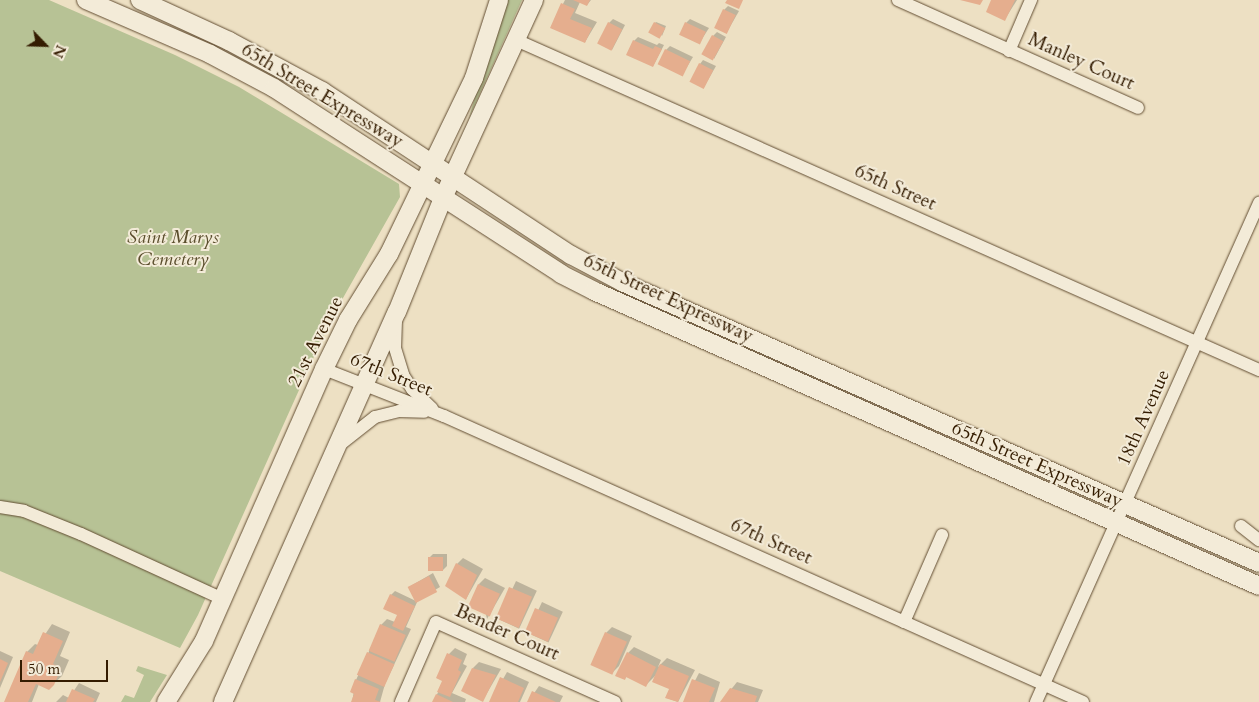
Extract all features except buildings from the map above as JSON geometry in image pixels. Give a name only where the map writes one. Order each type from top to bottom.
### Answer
[{"type":"main road","name":"65th Street Expressway","points":[[86,0],[210,54],[274,88],[561,274],[594,291],[1259,586]]},
{"type":"main road","name":"65th Street Expressway","points":[[140,0],[276,65],[322,91],[571,255],[622,282],[1259,563]]},
{"type":"main road","name":"21st Avenue","points":[[166,702],[204,641],[324,369],[348,320],[389,254],[474,78],[500,0]]},
{"type":"main road","points":[[223,702],[397,312],[443,198],[534,0]]},
{"type":"street","name":"Manley Court","points":[[898,0],[1138,108]]},
{"type":"street","name":"Manley Court","points":[[1009,51],[1031,0]]},
{"type":"street","name":"65th Street","points":[[516,40],[1259,370]]},
{"type":"street","name":"18th Avenue","points":[[1036,702],[1259,203]]},
{"type":"street","name":"67th Street","points":[[397,312],[395,348],[403,375],[423,401],[444,416]]},
{"type":"street","name":"67th Street","points":[[324,369],[444,416],[1083,702]]},
{"type":"street","name":"67th Street","points":[[335,450],[363,424],[388,413],[416,411],[444,416]]},
{"type":"street","points":[[0,507],[24,511],[81,534],[223,599]]},
{"type":"street","points":[[1241,526],[1259,540]]},
{"type":"street","points":[[904,622],[942,535]]},
{"type":"street","name":"Bender Court","points":[[401,702],[436,622],[615,702]]},
{"type":"green space","name":"Saint Marys Cemetery","points":[[0,0],[49,0],[175,55],[239,87],[399,184],[400,197],[330,321],[198,615],[180,648],[0,571]]},
{"type":"green space","points":[[505,0],[522,0],[469,118],[482,71]]},
{"type":"green space","points":[[138,666],[167,675],[150,702],[121,702],[125,695],[134,698],[144,675],[136,671]]}]
